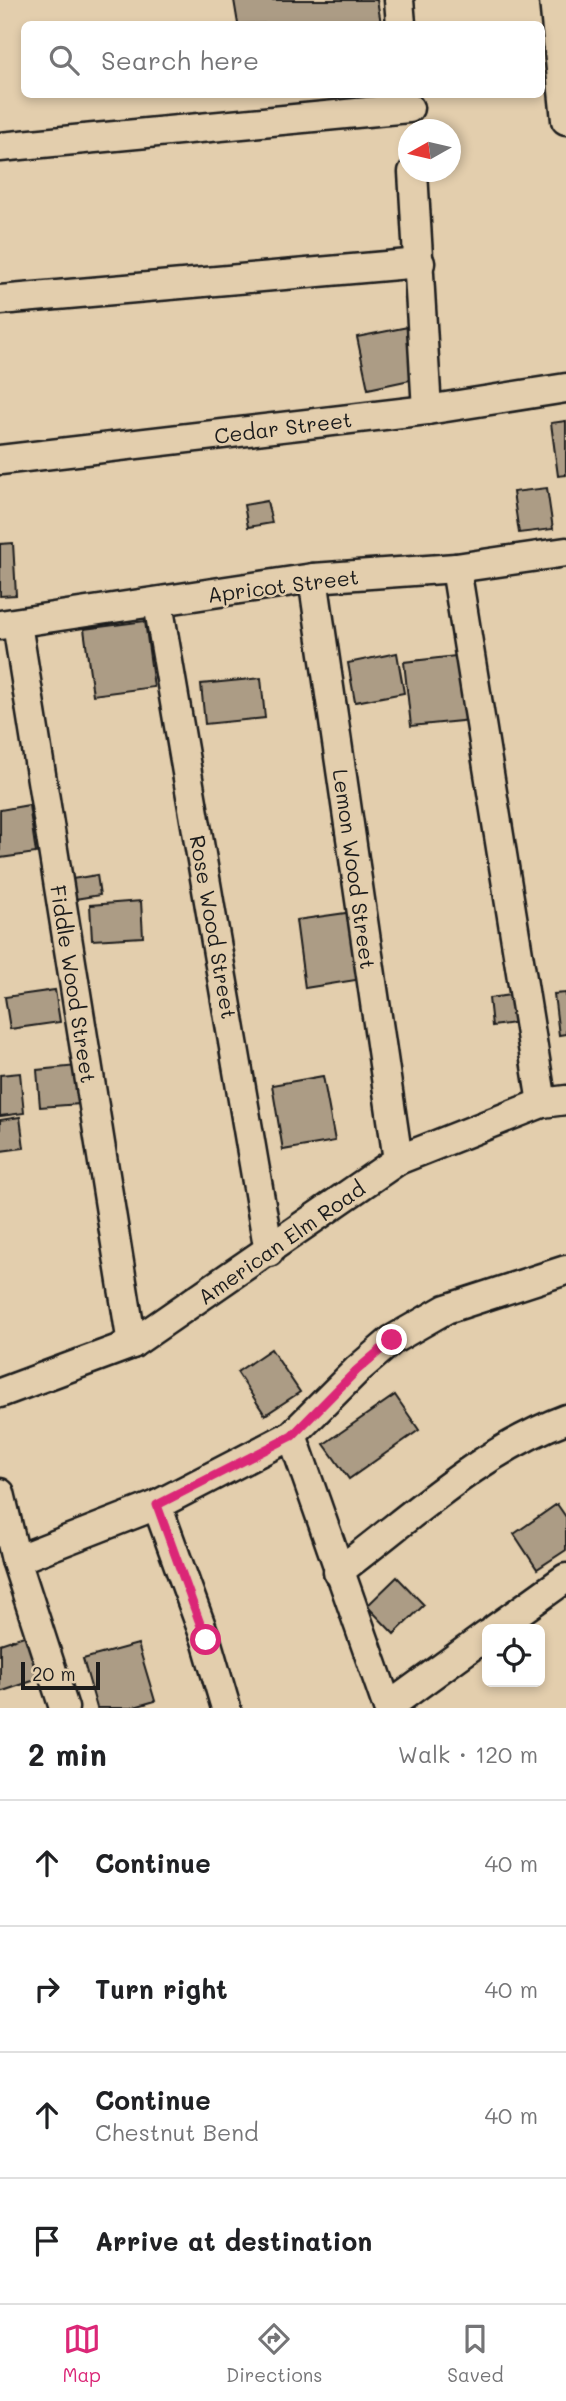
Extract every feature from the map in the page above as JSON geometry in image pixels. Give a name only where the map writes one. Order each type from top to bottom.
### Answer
[{"type":"street","points":[[399,0],[401,21]]},
{"type":"street","points":[[554,0],[566,120]]},
{"type":"street","points":[[0,147],[409,110]]},
{"type":"street","points":[[414,182],[427,410]]},
{"type":"street","points":[[0,300],[420,263]]},
{"type":"street","name":"Cedar Street","points":[[0,460],[427,410],[566,388]]},
{"type":"street","name":"Apricot Street","points":[[8,625],[313,578],[456,568],[566,552]]},
{"type":"street","points":[[456,568],[554,1102]]},
{"type":"street","name":"Lemon Wood Street","points":[[313,578],[398,1160]]},
{"type":"street","name":"Rose Wood Street","points":[[158,603],[269,1252]]},
{"type":"street","name":"Fiddle Wood Street","points":[[8,625],[132,1345]]},
{"type":"street","name":"American Elm Road","points":[[0,1393],[132,1345],[398,1160],[554,1102]]},
{"type":"street","points":[[16,1560],[157,1505],[292,1436],[357,1370],[392,1340],[446,1309],[566,1270]]},
{"type":"street","points":[[338,1573],[466,1474],[531,1432],[566,1419]]},
{"type":"street","points":[[292,1436],[338,1573],[388,1707],[482,1639]]},
{"type":"street","points":[[0,1493],[16,1560],[64,1708]]},
{"type":"street","points":[[157,1505],[206,1640],[226,1708]]},
{"type":"street","points":[[502,1624],[566,1578]]},
{"type":"building","points":[[234,0],[377,0],[381,21],[238,21]]},
{"type":"building","points":[[413,326],[424,377],[368,389],[357,337]]},
{"type":"building","points":[[566,421],[566,475],[558,476],[551,423]]},
{"type":"building","points":[[547,488],[553,529],[519,533],[513,492]]},
{"type":"building","points":[[267,501],[272,523],[248,527],[244,505]]},
{"type":"building","points":[[13,543],[16,595],[0,596],[0,544]]},
{"type":"building","points":[[145,621],[154,687],[93,695],[84,629]]},
{"type":"building","points":[[397,653],[404,693],[355,702],[348,663]]},
{"type":"building","points":[[464,655],[471,720],[411,726],[404,662]]},
{"type":"building","points":[[261,678],[265,718],[205,724],[201,684]]},
{"type":"building","points":[[29,805],[36,853],[0,858],[0,810]]},
{"type":"building","points":[[97,875],[100,895],[75,899],[72,879]]},
{"type":"building","points":[[141,901],[143,937],[92,940],[90,905]]},
{"type":"building","points":[[353,912],[362,979],[305,988],[296,920]]},
{"type":"building","points":[[55,990],[60,1022],[10,1029],[5,997]]},
{"type":"building","points":[[566,993],[566,1034],[559,1035],[554,994]]},
{"type":"building","points":[[518,994],[522,1022],[492,1026],[489,998]]},
{"type":"building","points":[[77,1066],[80,1104],[40,1107],[37,1070]]},
{"type":"building","points":[[20,1073],[24,1113],[0,1116],[0,1075]]},
{"type":"building","points":[[323,1076],[335,1141],[283,1150],[272,1085]]},
{"type":"building","points":[[20,1117],[24,1148],[0,1151],[0,1120]]},
{"type":"building","points":[[271,1349],[300,1392],[265,1415],[237,1372]]},
{"type":"building","points":[[395,1395],[419,1430],[349,1479],[324,1444]]},
{"type":"building","points":[[557,1504],[566,1517],[566,1550],[537,1569],[514,1534]]},
{"type":"building","points":[[397,1577],[424,1605],[394,1634],[367,1606]]},
{"type":"building","points":[[27,1635],[41,1678],[0,1692],[0,1644]]},
{"type":"building","points":[[138,1644],[155,1701],[131,1708],[97,1708],[83,1659]]},
{"type":"route","points":[[206,1640],[157,1505],[292,1436],[357,1370],[392,1340]]}]
